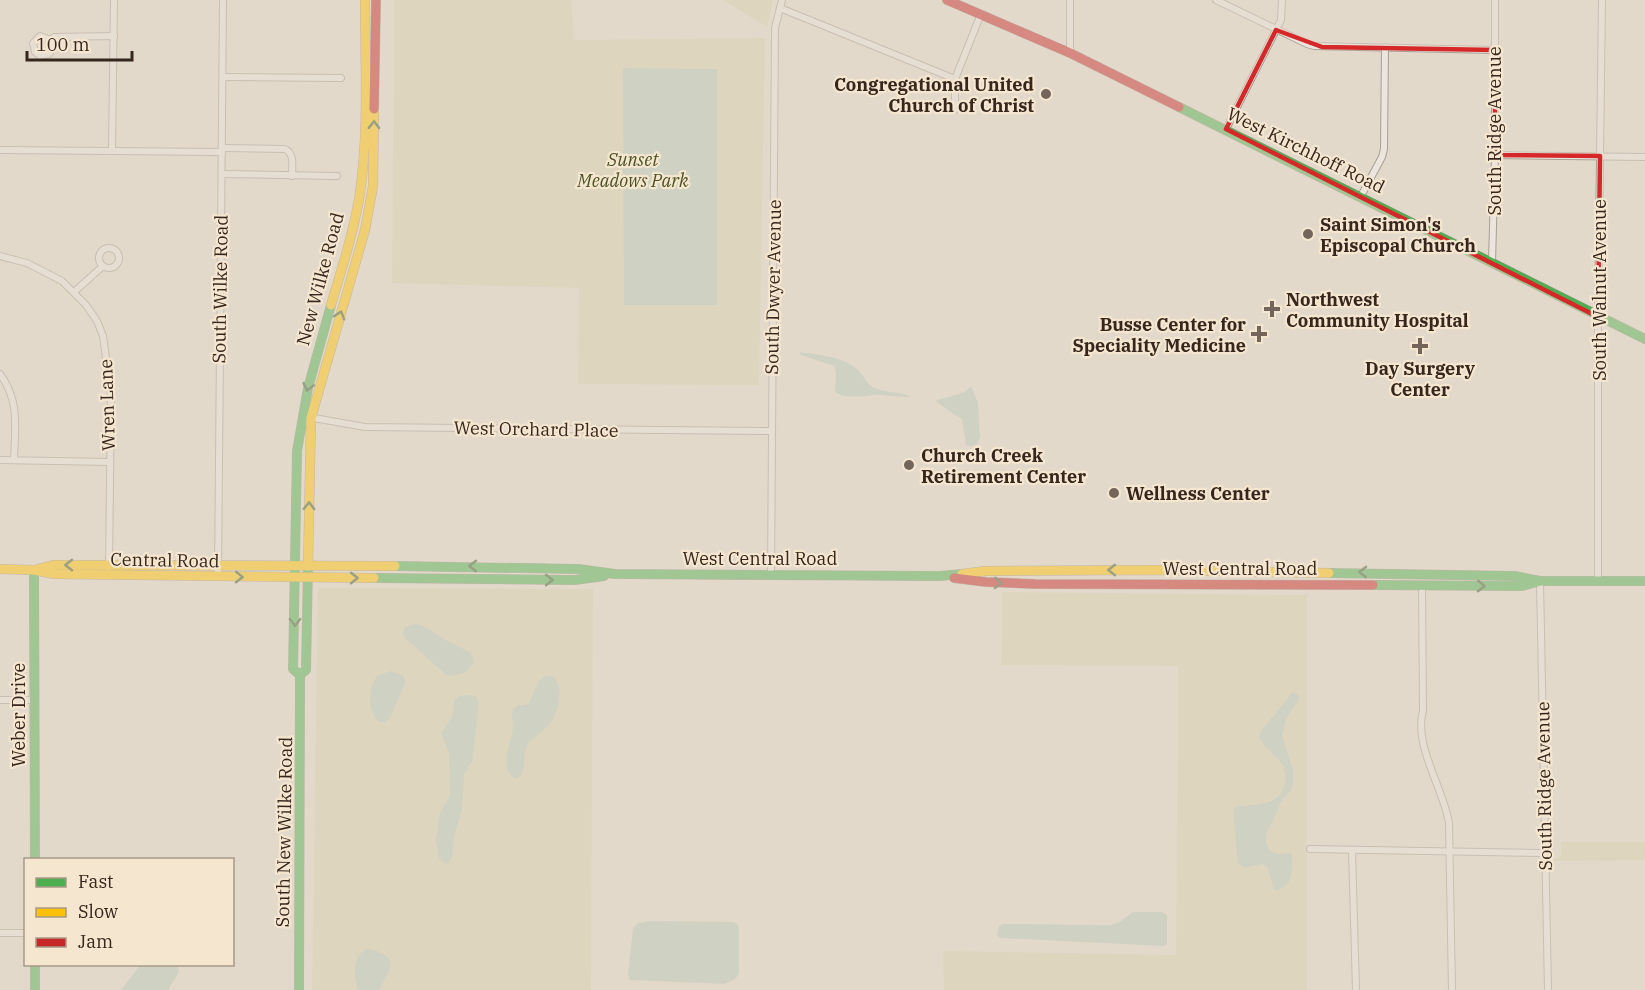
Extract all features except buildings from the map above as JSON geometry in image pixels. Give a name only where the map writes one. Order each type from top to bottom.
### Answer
[{"type":"main road","name":"New Wilke Road","points":[[308,565],[307,416],[311,372],[360,188],[364,118],[365,0]]},
{"type":"main road","name":"New Wilke Road","points":[[295,565],[297,451],[364,230],[373,186],[376,0]]},
{"type":"main road","name":"West Kirchhoff Road","points":[[947,0],[1070,53],[1645,339]]},
{"type":"main road","name":"Central Road","points":[[109,570],[218,564],[295,565]]},
{"type":"main road","name":"Central Road","points":[[0,569],[34,570],[54,565],[218,577],[295,578]]},
{"type":"main road","name":"West Central Road","points":[[295,565],[485,566],[578,569],[615,574],[940,576],[986,582],[1035,584],[1521,586],[1540,581]]},
{"type":"main road","name":"South New Wilke Road","points":[[295,565],[293,669],[300,675],[298,990]]},
{"type":"main road","name":"South New Wilke Road","points":[[300,675],[306,670],[308,565]]},
{"type":"main road","name":"Weber Drive","points":[[34,570],[35,858]]},
{"type":"main road","name":"West Central Road","points":[[940,576],[985,571],[1241,570],[1515,576],[1540,581],[1645,581]]},
{"type":"main road","name":"West Central Road","points":[[295,578],[575,580],[615,574]]},
{"type":"main road","points":[[35,966],[35,990]]},
{"type":"street","points":[[112,151],[114,0]]},
{"type":"street","name":"South Wilke Road","points":[[218,577],[223,0]]},
{"type":"street","name":"South Dwyer Avenue","points":[[771,574],[775,28],[782,0]]},
{"type":"street","points":[[1070,0],[1070,53]]},
{"type":"street","points":[[1216,0],[1275,30],[1314,46],[1495,50]]},
{"type":"street","points":[[1226,129],[1281,20],[1282,0]]},
{"type":"street","name":"South Ridge Avenue","points":[[1492,262],[1495,0]]},
{"type":"street","name":"South Walnut Avenue","points":[[1598,581],[1598,316],[1602,0]]},
{"type":"street","points":[[780,8],[955,79]]},
{"type":"street","points":[[954,110],[955,79],[982,14]]},
{"type":"street","points":[[51,40],[59,37],[114,36]]},
{"type":"street","points":[[1361,196],[1384,149],[1385,47]]},
{"type":"street","points":[[223,77],[341,78]]},
{"type":"street","points":[[0,150],[285,149],[289,150],[292,158],[292,176]]},
{"type":"street","points":[[1495,155],[1645,157]]},
{"type":"street","points":[[222,174],[337,176]]},
{"type":"street","name":"Wren Lane","points":[[0,256],[27,263],[62,281],[97,321],[103,336],[111,394],[109,570]]},
{"type":"street","points":[[74,292],[103,266]]},
{"type":"street","points":[[0,374],[6,382],[16,409],[14,460]]},
{"type":"street","name":"West Orchard Place","points":[[307,416],[365,427],[772,431]]},
{"type":"street","points":[[0,460],[109,462]]},
{"type":"street","name":"South Ridge Avenue","points":[[1540,581],[1548,990]]},
{"type":"street","points":[[1422,585],[1421,733],[1447,808],[1450,851],[1452,990]]},
{"type":"street","points":[[0,700],[34,700]]},
{"type":"street","points":[[1310,849],[1546,853]]},
{"type":"street","points":[[1353,850],[1356,990]]},
{"type":"street","points":[[0,933],[24,933]]},
{"type":"highlighted area","points":[[1276,30],[1322,47],[1495,50],[1495,155],[1600,156],[1598,317],[1500,266],[1226,129]]},
{"type":"green space","name":"Sunset Meadows Park","points":[[394,0],[571,0],[574,40],[765,38],[759,385],[578,384],[579,288],[392,283]]},
{"type":"green space","points":[[723,0],[773,0],[767,27]]},
{"type":"green space","points":[[318,588],[593,589],[591,990],[312,990]]},
{"type":"green space","points":[[1002,592],[1307,595],[1307,990],[944,990],[943,951],[1176,955],[1178,666],[1001,665]]},
{"type":"green space","points":[[1561,842],[1645,842],[1645,860],[1553,861],[1561,855]]},
{"type":"shaded area","points":[[623,68],[717,69],[717,305],[624,305]]},
{"type":"shaded area","points":[[799,352],[845,362],[858,370],[874,388],[911,397],[840,395],[835,392],[834,366],[801,355]]},
{"type":"shaded area","points":[[971,386],[978,403],[980,437],[977,444],[971,446],[966,445],[962,419],[935,401],[965,392]]},
{"type":"shaded area","points":[[416,623],[471,653],[474,662],[465,673],[452,676],[445,674],[405,638],[403,633],[405,627]]},
{"type":"shaded area","points":[[391,671],[403,675],[404,686],[390,718],[385,722],[379,722],[372,712],[370,700],[372,687],[377,676]]},
{"type":"shaded area","points":[[546,675],[554,677],[559,689],[559,702],[555,716],[548,726],[529,743],[521,774],[514,778],[509,773],[506,761],[513,728],[513,709],[518,705],[529,703],[539,681]]},
{"type":"shaded area","points":[[1293,692],[1299,696],[1298,701],[1286,719],[1282,736],[1293,770],[1293,783],[1291,790],[1280,803],[1266,834],[1266,843],[1270,851],[1278,854],[1292,853],[1292,871],[1285,886],[1274,890],[1267,866],[1262,864],[1244,868],[1238,863],[1233,812],[1235,807],[1267,803],[1279,796],[1283,790],[1285,772],[1283,767],[1259,737],[1261,731]]},
{"type":"shaded area","points":[[469,695],[476,696],[479,704],[472,761],[464,775],[462,810],[454,837],[452,857],[449,863],[445,864],[439,858],[436,841],[440,813],[450,795],[449,754],[441,733],[452,717],[455,699]]},
{"type":"shaded area","points":[[1133,912],[1162,912],[1167,915],[1167,944],[1164,946],[1000,938],[997,935],[999,926],[1003,924],[1111,925]]},
{"type":"shaded area","points":[[651,921],[733,922],[737,924],[739,928],[739,974],[734,980],[724,984],[630,980],[628,975],[633,928],[638,923]]},
{"type":"shaded area","points":[[367,949],[381,953],[391,962],[379,990],[358,990],[355,979],[356,961],[358,956]]},
{"type":"shaded area","points":[[139,966],[178,966],[179,972],[168,990],[121,990]]},
{"type":"traffic: fast","points":[[1179,107],[1645,339]]},
{"type":"traffic: fast","points":[[300,675],[293,669],[297,451],[308,388],[331,305]]},
{"type":"traffic: fast","points":[[299,990],[300,675],[306,670],[308,566]]},
{"type":"traffic: fast","points":[[395,566],[578,569],[615,574],[940,576],[962,574]]},
{"type":"traffic: fast","points":[[34,570],[35,858]]},
{"type":"traffic: fast","points":[[1329,573],[1515,576],[1540,581],[1645,581]]},
{"type":"traffic: fast","points":[[374,578],[575,580],[604,576]]},
{"type":"traffic: fast","points":[[1373,585],[1522,586],[1537,582]]},
{"type":"traffic: fast","points":[[35,966],[35,990]]},
{"type":"traffic: slow","points":[[331,305],[354,221],[363,169],[366,97],[365,0]]},
{"type":"traffic: slow","points":[[308,566],[311,418],[365,230],[373,186],[374,109]]},
{"type":"traffic: slow","points":[[34,570],[53,565],[395,566]]},
{"type":"traffic: slow","points":[[0,569],[34,570],[54,574],[374,578]]},
{"type":"traffic: slow","points":[[962,574],[985,571],[1158,570],[1329,573]]},
{"type":"traffic: jam","points":[[374,109],[376,0]]},
{"type":"traffic: jam","points":[[947,0],[1070,53],[1179,107]]},
{"type":"traffic: jam","points":[[954,578],[1035,584],[1373,585]]},
{"type":"place","name":"Congregational United Church of Christ","points":[[1046,94]]},
{"type":"place","name":"Saint Simon's Episcopal Church","points":[[1308,234]]},
{"type":"place","name":"Northwest Community Hospital","points":[[1272,309]]},
{"type":"place","name":"Busse Center for Speciality Medicine","points":[[1259,334]]},
{"type":"place","name":"Day Surgery Center","points":[[1420,346]]},
{"type":"place","name":"Church Creek Retirement Center","points":[[909,465]]},
{"type":"place","name":"Wellness Center","points":[[1114,493]]}]
